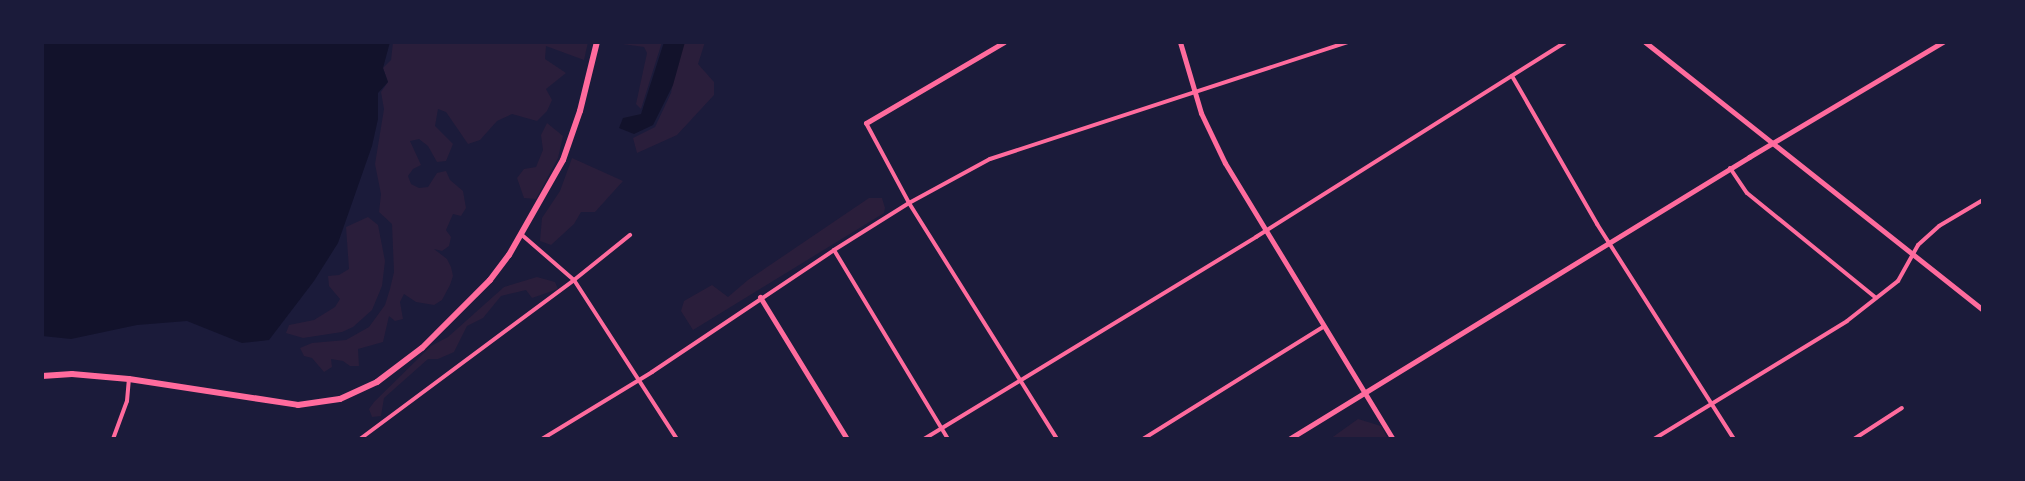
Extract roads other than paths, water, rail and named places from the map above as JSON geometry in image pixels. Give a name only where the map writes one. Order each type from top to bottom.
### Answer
[{"type":"main road","points":[[42,376],[72,374],[129,379],[298,405],[340,399],[377,382],[422,348],[490,280],[522,235],[563,160],[580,111],[597,42]]},
{"type":"street","points":[[1004,42],[866,123],[909,203],[1057,439]]},
{"type":"street","points":[[1180,42],[1194,92],[1225,163],[1393,439]]},
{"type":"street","points":[[542,439],[834,249],[909,203],[990,159],[1348,42]]},
{"type":"street","points":[[924,439],[1020,382],[1566,42]]},
{"type":"street","points":[[1645,42],[1983,310]]},
{"type":"street","points":[[1289,439],[1771,143],[1943,42]]},
{"type":"street","points":[[1512,76],[1610,243],[1734,439]]},
{"type":"street","points":[[1730,168],[1747,193],[1876,298]]},
{"type":"street","points":[[1653,439],[1847,321],[1898,280],[1918,245],[1939,225],[1983,200]]},
{"type":"street","points":[[522,235],[574,280],[677,439]]},
{"type":"street","points":[[360,439],[574,280],[630,235]]},
{"type":"street","points":[[834,249],[948,439]]},
{"type":"street","points":[[760,297],[847,439]]},
{"type":"street","points":[[1143,439],[1323,327]]},
{"type":"street","points":[[112,439],[127,401],[129,379]]},
{"type":"street","points":[[1854,439],[1902,408]]}]
